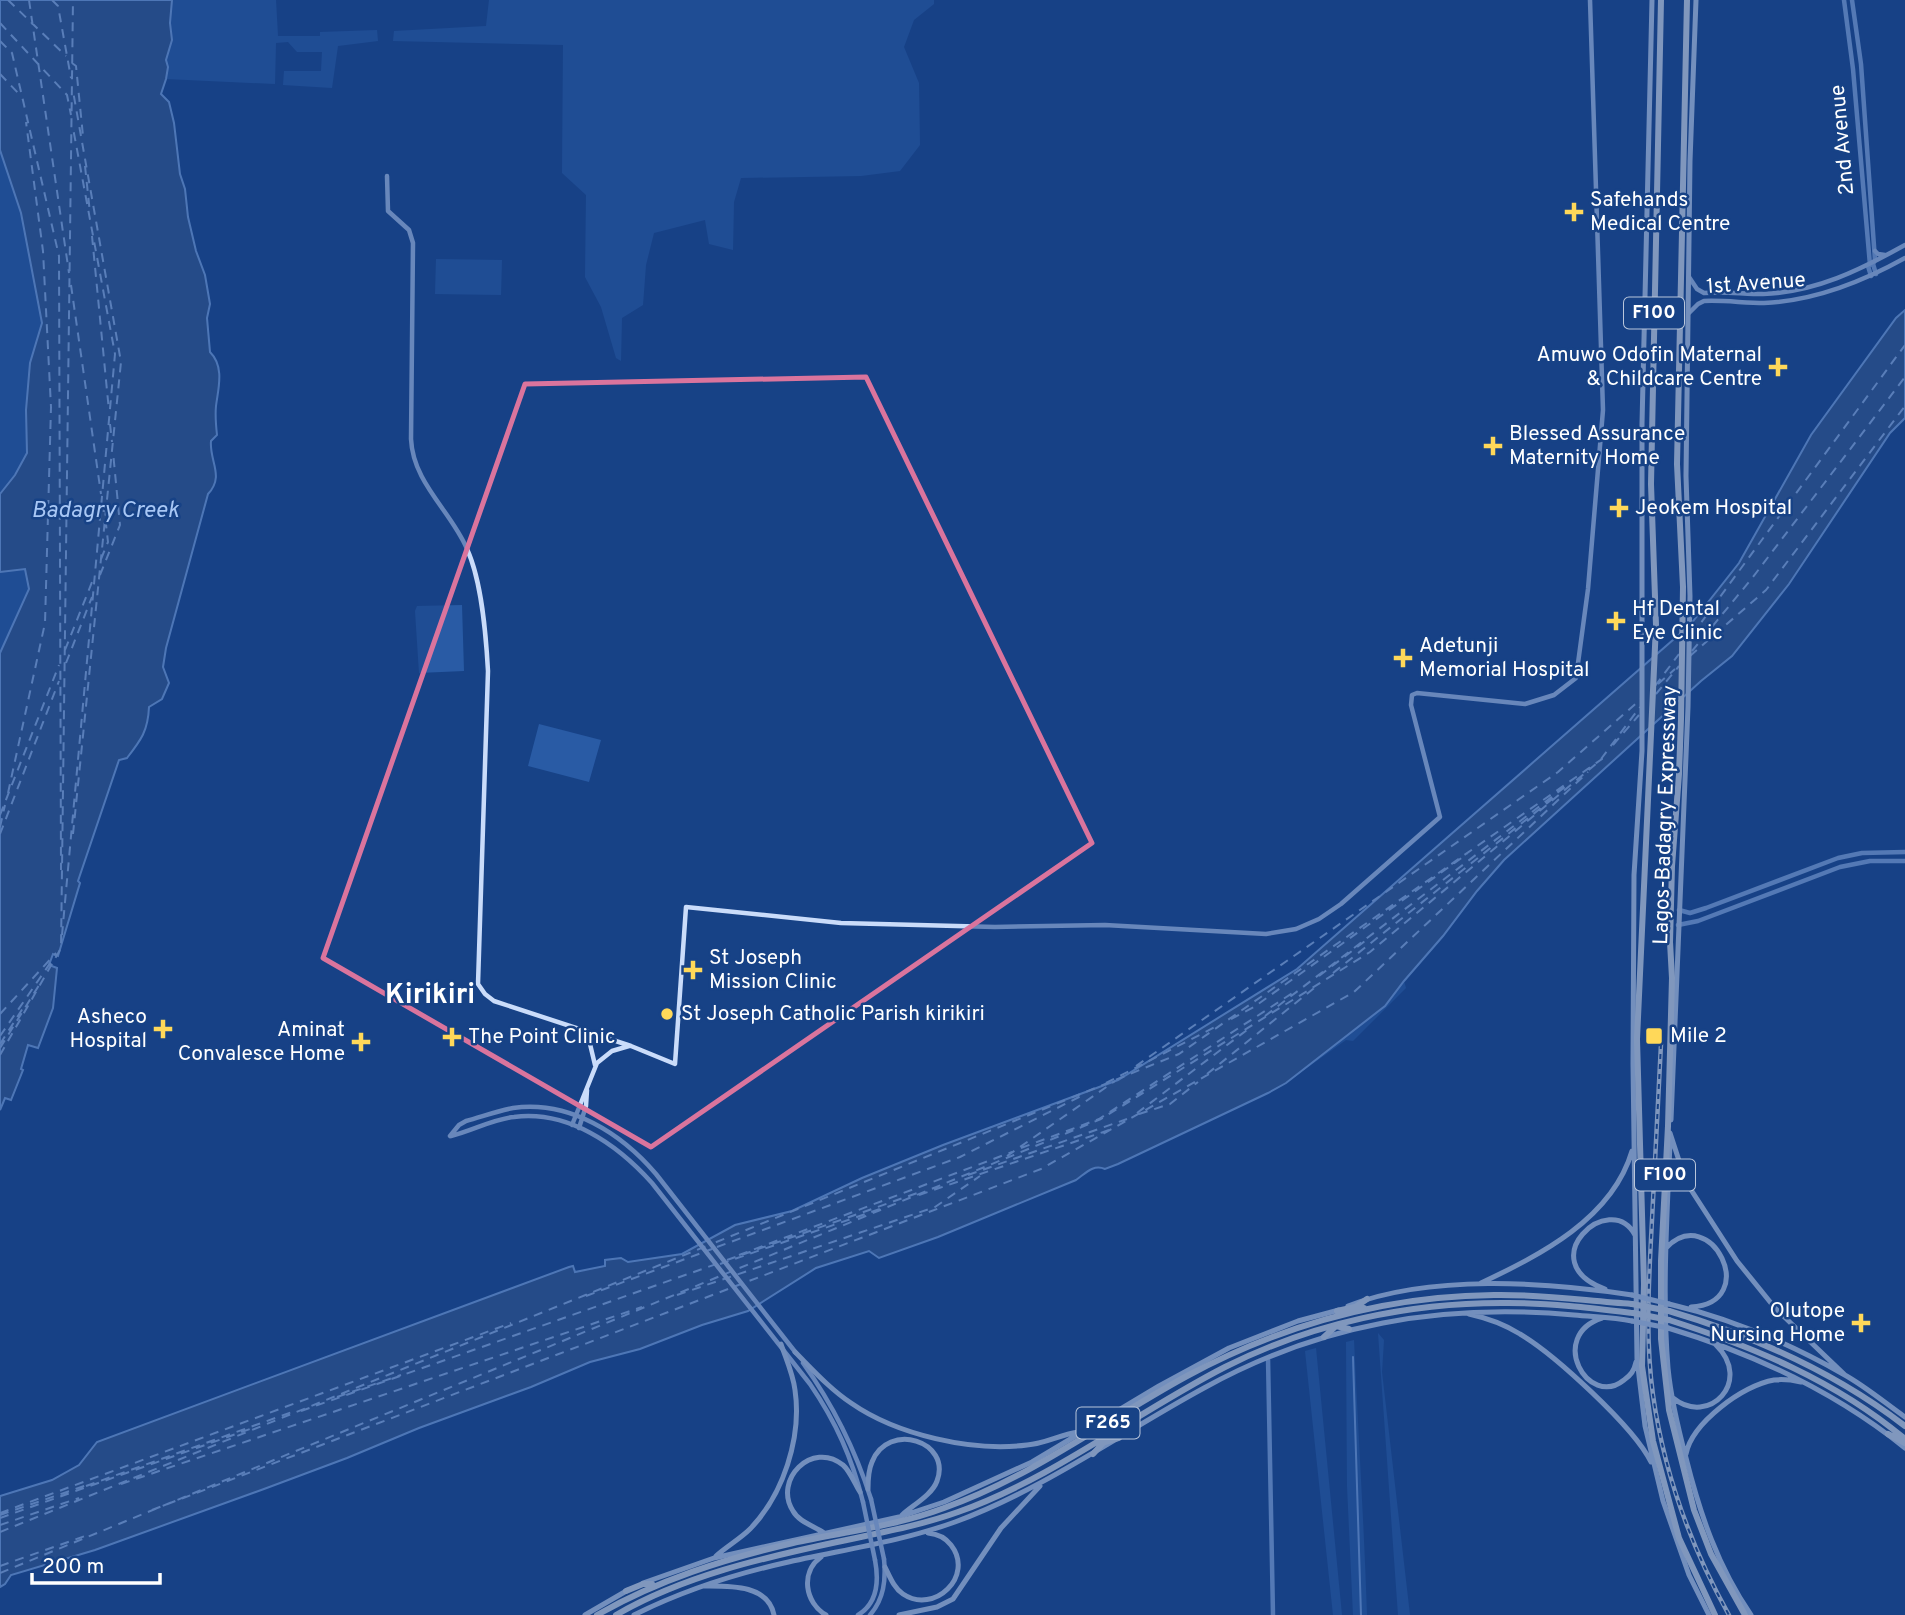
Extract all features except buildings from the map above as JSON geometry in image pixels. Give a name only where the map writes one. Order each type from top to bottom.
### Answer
[{"type":"highway","name":"Lagos-Badagry Expressway","points":[[1661,0],[1651,484],[1656,625],[1637,1039],[1644,1284],[1642,1366],[1653,1441],[1679,1538],[1715,1615]]},
{"type":"highway","name":"Lagos-Badagry Expressway","points":[[1687,0],[1677,464],[1683,605],[1681,719],[1672,866],[1672,978],[1661,1261],[1661,1339],[1669,1410],[1695,1510],[1711,1554],[1745,1615]]},
{"type":"highway","name":"F265","points":[[597,1615],[627,1594],[655,1582],[744,1555],[911,1519],[965,1501],[1033,1468],[1215,1361],[1262,1340],[1337,1314],[1421,1299],[1494,1295],[1669,1307],[1800,1359],[1905,1426]]},
{"type":"highway","points":[[1343,1325],[1337,1314],[1367,1299]]},
{"type":"highway","points":[[1324,1337],[1343,1325],[1397,1311],[1506,1303],[1546,1304],[1632,1317],[1720,1337],[1800,1370],[1847,1398],[1905,1443]]},
{"type":"highway","points":[[1355,1307],[1370,1309]]},
{"type":"highway","name":"F265","points":[[617,1615],[657,1594],[715,1573],[835,1542],[914,1526],[958,1512],[1091,1451],[1224,1368],[1268,1348],[1324,1328],[1343,1325]]},
{"type":"highway","points":[[1091,1451],[1115,1435]]},
{"type":"highway","points":[[627,1594],[643,1584],[655,1582]]},
{"type":"main road","points":[[387,176],[388,211],[409,230],[413,243],[412,456],[467,549],[473,567],[486,640],[488,671],[478,984],[494,1001],[631,1046],[675,1064],[686,907],[852,924],[995,927],[1105,925],[1266,934],[1296,929],[1319,919],[1341,904],[1440,817],[1411,705],[1412,695],[1417,693],[1525,704],[1554,695],[1576,678],[1588,589],[1603,410],[1590,0]]},
{"type":"main road","name":"Lagos-Badagry Expressway","points":[[1652,0],[1642,424],[1642,751],[1634,875],[1637,1359],[1646,1426],[1657,1479],[1689,1575],[1709,1615]]},
{"type":"main road","name":"Lagos-Badagry Expressway","points":[[1696,0],[1686,476],[1690,596],[1688,707],[1666,1248],[1668,1356],[1672,1397],[1685,1456],[1712,1546],[1751,1615]]},
{"type":"main road","name":"1st Avenue","points":[[1689,276],[1697,289],[1704,293],[1764,294],[1827,282],[1870,265],[1905,245]]},
{"type":"main road","points":[[1875,251],[1883,256],[1889,254]]},
{"type":"main road","name":"1st Avenue","points":[[1689,313],[1704,301],[1755,303],[1802,298],[1874,275],[1905,258]]},
{"type":"main road","points":[[577,1030],[590,1044],[595,1068]]},
{"type":"main road","points":[[572,1125],[595,1068],[603,1057],[612,1051],[631,1046]]},
{"type":"main road","points":[[579,1128],[587,1089]]},
{"type":"main road","points":[[858,1615],[867,1608],[876,1590],[875,1560],[855,1469],[830,1415],[779,1342],[645,1175],[614,1146],[572,1125],[540,1117],[511,1117],[450,1136],[459,1125],[514,1108],[544,1109],[575,1116],[609,1131],[626,1143],[656,1174],[796,1352],[839,1419],[858,1458],[871,1499],[885,1567],[882,1595],[870,1615]]},
{"type":"main road","points":[[1671,1133],[1686,1182],[1737,1261],[1774,1308],[1845,1375],[1905,1417]]},
{"type":"main road","points":[[1477,1285],[1531,1259],[1567,1236],[1592,1213],[1610,1193],[1627,1166],[1634,1137]]},
{"type":"main road","points":[[1611,1292],[1592,1284],[1579,1272],[1575,1264],[1574,1247],[1580,1235],[1598,1222],[1617,1221],[1628,1226],[1634,1233],[1636,1242]]},
{"type":"main road","points":[[655,1582],[714,1558],[899,1517],[996,1480],[1229,1348],[1297,1321],[1337,1314],[1367,1299],[1397,1292],[1527,1284],[1632,1295],[1669,1307],[1686,1308],[1706,1305],[1721,1293],[1727,1277],[1723,1255],[1708,1241],[1699,1238],[1680,1239],[1666,1248]]},
{"type":"main road","points":[[1686,1308],[1775,1340],[1845,1375]]},
{"type":"main road","points":[[1115,1435],[1226,1376],[1268,1357],[1324,1337],[1343,1325],[1511,1311],[1632,1317]]},
{"type":"main road","points":[[1456,1314],[1492,1320],[1520,1334],[1547,1354],[1610,1412],[1643,1448],[1657,1479]]},
{"type":"main road","points":[[1606,1317],[1590,1324],[1577,1338],[1575,1358],[1580,1370],[1594,1385],[1618,1385],[1631,1375],[1637,1359]]},
{"type":"main road","points":[[1668,1324],[1769,1364],[1811,1384],[1890,1431]]},
{"type":"main road","points":[[714,1558],[740,1538],[762,1514],[774,1496],[789,1458],[795,1433],[796,1405],[792,1378],[779,1342]]},
{"type":"main road","points":[[1672,1397],[1696,1407],[1713,1403],[1725,1394],[1731,1368],[1724,1353],[1714,1343]]},
{"type":"main road","points":[[796,1352],[824,1381],[854,1405],[892,1425],[933,1437],[968,1444],[1009,1447],[1047,1442],[1082,1432]]},
{"type":"main road","points":[[1685,1456],[1690,1440],[1705,1422],[1746,1390],[1774,1380],[1811,1384]]},
{"type":"main road","points":[[868,1489],[871,1463],[876,1453],[885,1445],[903,1439],[924,1443],[937,1460],[938,1480],[932,1490],[899,1517]]},
{"type":"main road","points":[[634,1615],[697,1587],[767,1567],[921,1533],[974,1514],[1043,1483],[1091,1451]]},
{"type":"main road","points":[[824,1533],[798,1518],[790,1505],[787,1486],[795,1469],[810,1459],[829,1458],[846,1467],[860,1492]]},
{"type":"main road","points":[[899,1615],[937,1607],[953,1598],[1001,1528],[1043,1483]]},
{"type":"main road","points":[[885,1567],[891,1580],[904,1595],[912,1599],[930,1600],[944,1594],[957,1576],[957,1556],[954,1548],[943,1537],[921,1533]]},
{"type":"main road","points":[[827,1615],[810,1598],[807,1583],[818,1559],[828,1554]]},
{"type":"main road","points":[[697,1587],[737,1588],[759,1592],[770,1604],[774,1615]]},
{"type":"main road","points":[[585,1615],[627,1594]]},
{"type":"street","name":"2nd Avenue","points":[[1844,0],[1853,69],[1870,265],[1874,275]]},
{"type":"street","name":"2nd Avenue","points":[[1852,0],[1861,64],[1875,251],[1870,265]]},
{"type":"street","points":[[1679,910],[1690,912],[1706,908],[1819,864],[1862,853],[1905,852]]},
{"type":"street","points":[[1678,925],[1822,873],[1870,861],[1905,861]]},
{"type":"street","points":[[1819,864],[1822,873]]},
{"type":"street","points":[[1268,1357],[1273,1615]]},
{"type":"highlighted area","points":[[866,377],[1092,843],[651,1147],[323,958],[525,384]]},
{"type":"shaded area","points":[[172,0],[276,0],[278,36],[320,36],[320,32],[377,30],[378,41],[338,46],[332,88],[283,85],[284,71],[321,71],[322,52],[297,52],[288,42],[276,43],[275,84],[166,79],[166,60],[172,40]]},
{"type":"shaded area","points":[[489,0],[934,0],[934,4],[914,20],[904,47],[919,83],[920,145],[900,171],[861,176],[741,178],[734,202],[733,250],[709,244],[705,220],[654,233],[646,265],[643,305],[622,318],[621,361],[616,358],[601,307],[585,277],[586,195],[562,173],[563,45],[393,41],[394,31],[486,26]]},
{"type":"shaded area","points":[[0,150],[21,213],[42,323],[30,363],[26,410],[27,453],[0,494]]},
{"type":"shaded area","points":[[436,259],[502,260],[501,295],[435,294]]},
{"type":"shaded area","points":[[25,569],[29,589],[0,653],[0,572]]},
{"type":"shaded area","points":[[462,605],[464,671],[419,673],[415,611],[417,606]]},
{"type":"shaded area","points":[[539,724],[601,740],[589,782],[528,766]]},
{"type":"shaded area","points":[[1404,981],[1406,988],[1353,1041],[1346,1040],[1286,1083],[1385,1006]]},
{"type":"shaded area","points":[[1378,1333],[1384,1340],[1382,1372],[1410,1615],[1398,1615]]},
{"type":"shaded area","points":[[1354,1340],[1367,1615],[1353,1615],[1347,1486],[1346,1342]]},
{"type":"shaded area","points":[[1316,1348],[1342,1615],[1333,1615],[1305,1351]]},
{"type":"water","name":"Badagry Creek","points":[[0,0],[172,0],[172,40],[161,94],[169,102],[174,123],[188,217],[205,275],[210,304],[207,318],[210,352],[218,364],[219,378],[217,435],[211,441],[216,475],[208,494],[166,648],[163,667],[169,683],[162,699],[149,707],[147,723],[140,740],[127,758],[119,760],[78,881],[80,883],[58,956],[53,954],[49,965],[57,968],[53,1008],[38,1048],[28,1045],[21,1069],[23,1070],[11,1100],[5,1098],[0,1110],[0,653],[29,589],[25,569],[0,572],[0,494],[27,453],[26,410],[30,363],[42,323],[21,213],[0,150]]},
{"type":"water","points":[[1905,310],[1905,418],[1890,433],[1789,584],[1732,656],[1504,860],[1385,1006],[1286,1083],[1118,1164],[1105,1169],[1093,1168],[1076,1180],[938,1237],[879,1258],[869,1251],[816,1268],[748,1311],[640,1349],[590,1362],[264,1489],[95,1550],[11,1575],[0,1587],[0,1496],[52,1480],[79,1465],[97,1442],[569,1267],[573,1266],[575,1272],[605,1266],[605,1260],[621,1258],[628,1262],[682,1254],[735,1225],[792,1211],[862,1178],[943,1145],[1118,1080],[1297,969],[1690,625],[1739,563],[1811,435],[1896,318]]},
{"type":"waterway","points":[[1353,1357],[1361,1615]]},
{"type":"ferry route","points":[[8,0],[66,56]]},
{"type":"ferry route","points":[[29,0],[69,273]]},
{"type":"ferry route","points":[[52,0],[58,6],[71,78]]},
{"type":"ferry route","points":[[0,1055],[61,948],[73,0]]},
{"type":"ferry route","points":[[0,23],[67,95],[71,115]]},
{"type":"ferry route","points":[[0,41],[12,53],[59,256],[61,870]]},
{"type":"ferry route","points":[[72,63],[76,66],[83,136]]},
{"type":"ferry route","points":[[0,74],[21,96]]},
{"type":"ferry route","points":[[73,91],[121,362],[73,834]]},
{"type":"ferry route","points":[[8,793],[45,623],[51,407],[43,251],[26,122]]},
{"type":"ferry route","points":[[62,935],[115,354],[73,128]]},
{"type":"ferry route","points":[[85,166],[90,213]]},
{"type":"ferry route","points":[[92,236],[109,411]]},
{"type":"ferry route","points":[[71,285],[101,494]]},
{"type":"ferry route","points":[[1692,635],[1905,345]]},
{"type":"ferry route","points":[[1692,651],[1753,577],[1905,377]]},
{"type":"ferry route","points":[[1690,656],[1766,590],[1905,406]]},
{"type":"ferry route","points":[[110,424],[112,442]]},
{"type":"ferry route","points":[[100,575],[120,525],[113,452]]},
{"type":"ferry route","points":[[103,503],[104,515]]},
{"type":"ferry route","points":[[101,559],[108,542],[106,524]]},
{"type":"ferry route","points":[[65,650],[94,577]]},
{"type":"ferry route","points":[[66,663],[92,597]]},
{"type":"ferry route","points":[[1655,686],[1679,654]]},
{"type":"ferry route","points":[[0,815],[59,665]]},
{"type":"ferry route","points":[[1656,694],[1679,666]]},
{"type":"ferry route","points":[[1658,684],[1675,669]]},
{"type":"ferry route","points":[[0,834],[59,681]]},
{"type":"ferry route","points":[[1136,1066],[1558,772],[1641,699]]},
{"type":"ferry route","points":[[1601,759],[1640,707]]},
{"type":"ferry route","points":[[1613,745],[1639,715]]},
{"type":"ferry route","points":[[0,1573],[1101,1119],[1370,952],[1602,759],[1179,1054],[714,1243]]},
{"type":"ferry route","points":[[152,1510],[1041,1169],[1354,992],[1588,772]]},
{"type":"ferry route","points":[[1265,1016],[1570,783]]},
{"type":"ferry route","points":[[1333,973],[1556,796]]},
{"type":"ferry route","points":[[0,827],[5,805]]},
{"type":"ferry route","points":[[1231,1019],[1254,1007],[1467,854]]},
{"type":"ferry route","points":[[1319,976],[1365,941]]},
{"type":"ferry route","points":[[0,1014],[56,953]]},
{"type":"ferry route","points":[[0,1036],[53,959]]},
{"type":"ferry route","points":[[0,1048],[41,982]]},
{"type":"ferry route","points":[[1207,1074],[1318,985]]},
{"type":"ferry route","points":[[1021,1148],[1099,1119],[1294,992]]},
{"type":"ferry route","points":[[0,1044],[23,1008]]},
{"type":"ferry route","points":[[1106,1083],[1217,1026]]},
{"type":"ferry route","points":[[1137,1113],[1247,1030]]},
{"type":"ferry route","points":[[1007,1156],[1115,1081]]},
{"type":"ferry route","points":[[1139,1114],[1170,1104],[1198,1082]]},
{"type":"ferry route","points":[[717,1247],[960,1157],[1083,1095]]},
{"type":"ferry route","points":[[968,1175],[1127,1119]]},
{"type":"ferry route","points":[[919,1195],[1109,1130]]},
{"type":"ferry route","points":[[739,1255],[1012,1152]]},
{"type":"ferry route","points":[[677,1295],[935,1207],[980,1176]]},
{"type":"ferry route","points":[[727,1260],[923,1191]]},
{"type":"ferry route","points":[[720,1264],[880,1209]]},
{"type":"ferry route","points":[[0,1532],[709,1245]]},
{"type":"ferry route","points":[[586,1296],[712,1249]]},
{"type":"ferry route","points":[[301,1411],[722,1262]]},
{"type":"ferry route","points":[[121,1484],[642,1307]]},
{"type":"ferry route","points":[[0,1513],[511,1323]]},
{"type":"ferry route","points":[[337,1397],[401,1375]]},
{"type":"ferry route","points":[[86,1486],[292,1412]]},
{"type":"ferry route","points":[[0,1518],[250,1429]]},
{"type":"ferry route","points":[[0,1515],[87,1485]]},
{"type":"ferry route","points":[[0,1525],[79,1498]]},
{"type":"ferry route","points":[[0,1566],[85,1536]]},
{"type":"railway","points":[[1661,1044],[1648,1308],[1653,1395],[1664,1453],[1681,1509],[1703,1563],[1729,1615]]},
{"type":"place","name":"Safehands Medical Centre","points":[[1574,212]]},
{"type":"place","name":"Amuwo Odofin Maternal & Childcare Centre","points":[[1778,367]]},
{"type":"place","name":"Blessed Assurance Maternity Home","points":[[1493,446]]},
{"type":"place","name":"Jeokem Hospital","points":[[1619,508]]},
{"type":"place","name":"Hf Dental Eye Clinic","points":[[1616,621]]},
{"type":"place","name":"Adetunji Memorial Hospital","points":[[1403,658]]},
{"type":"place","name":"St Joseph Mission Clinic","points":[[693,970]]},
{"type":"place","name":"St Joseph Catholic Parish kirikiri","points":[[667,1014]]},
{"type":"place","name":"Asheco Hospital","points":[[163,1029]]},
{"type":"place","name":"Mile 2","points":[[1654,1036]]},
{"type":"place","name":"The Point Clinic","points":[[452,1037]]},
{"type":"place","name":"Aminat Convalesce Home","points":[[361,1042]]},
{"type":"place","name":"Olutope Nursing Home","points":[[1861,1323]]},
{"type":"district","name":"Kirikiri","points":[[430,996]]}]
